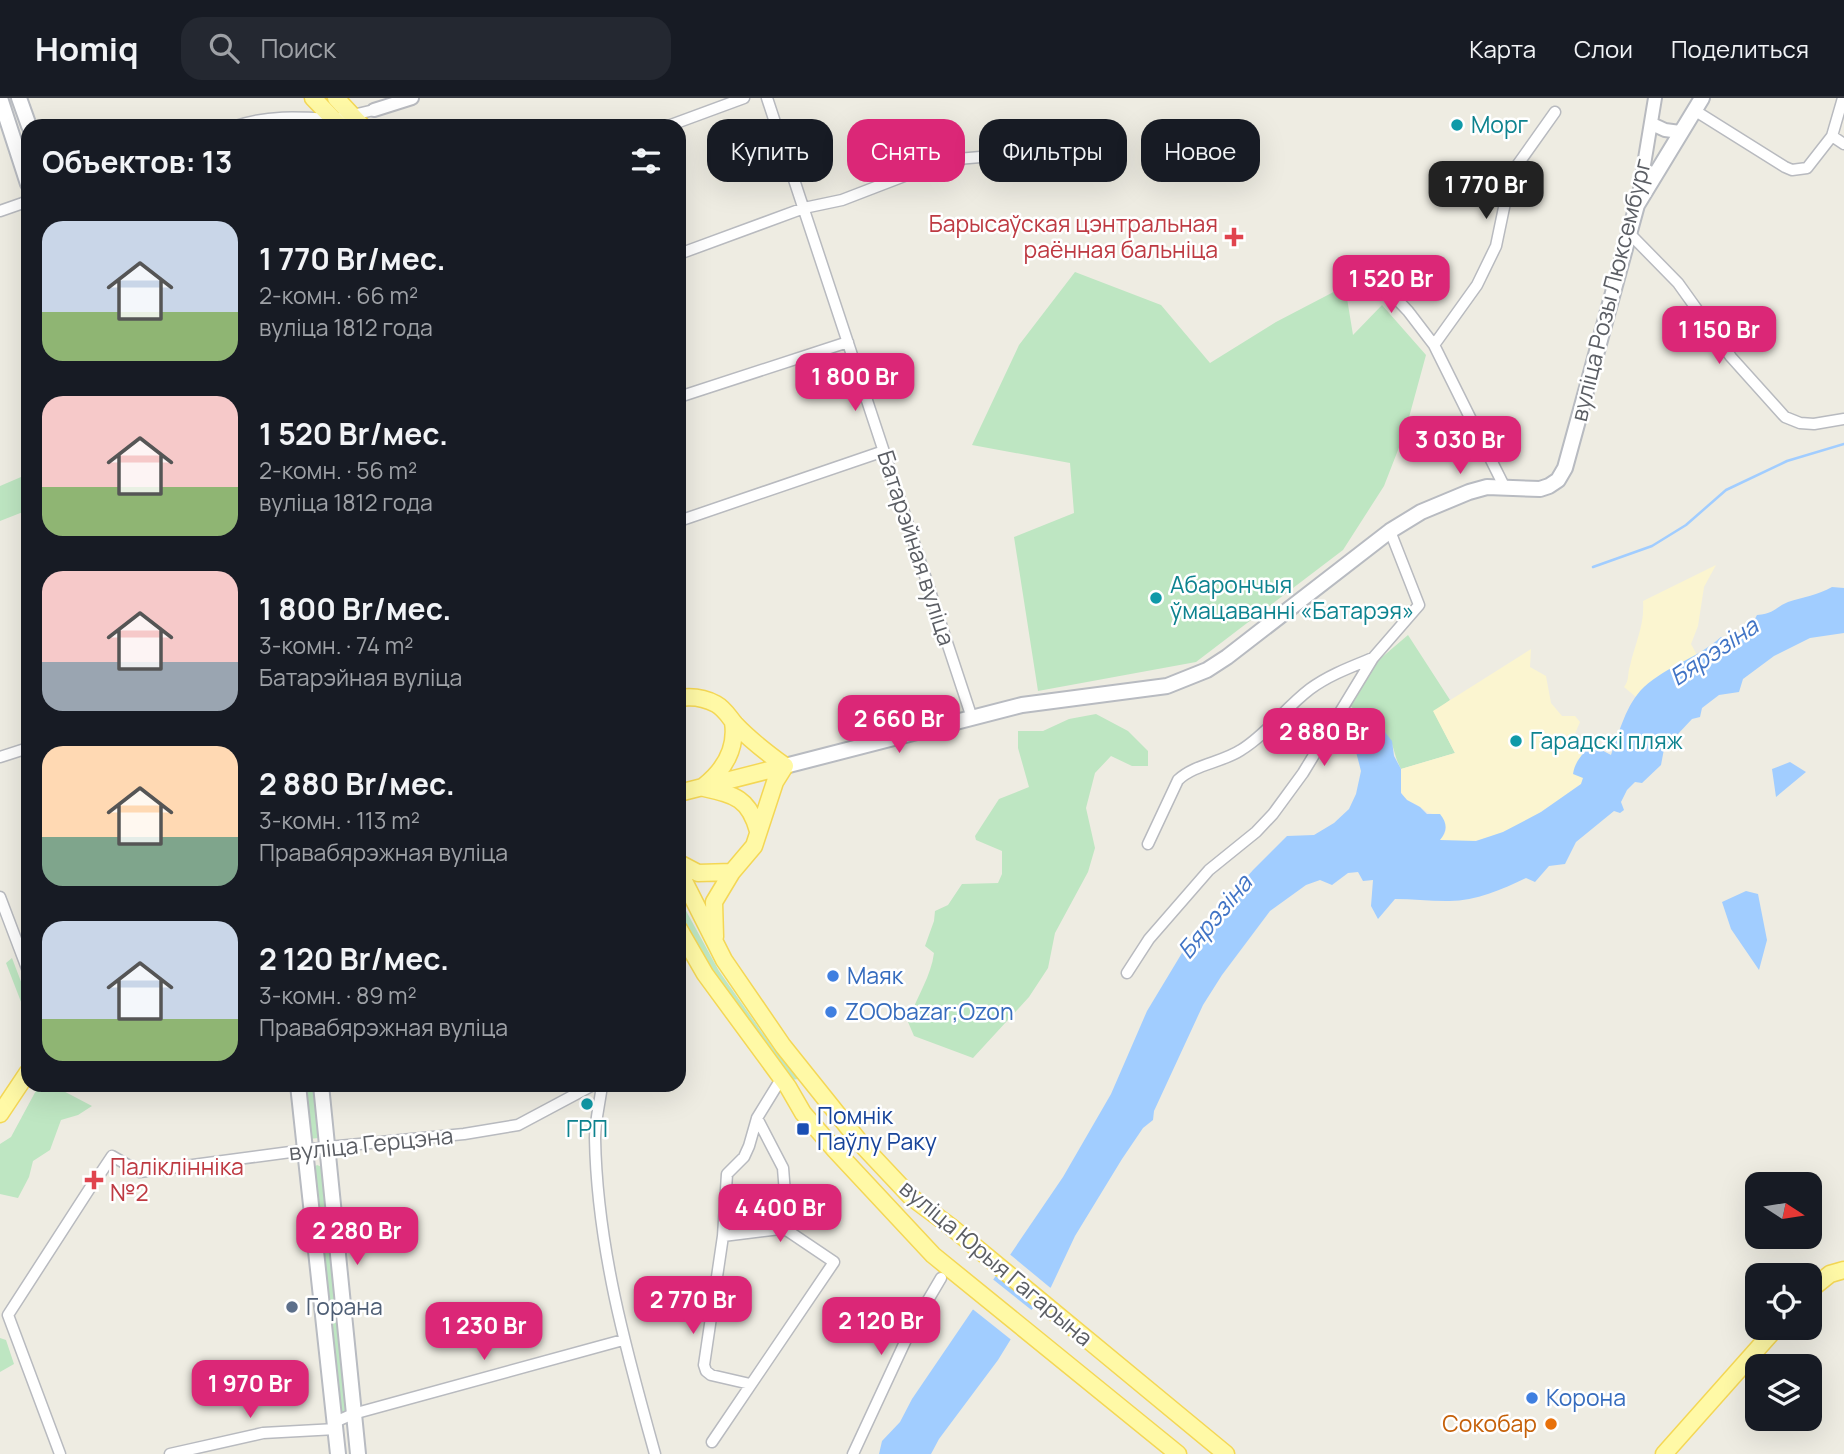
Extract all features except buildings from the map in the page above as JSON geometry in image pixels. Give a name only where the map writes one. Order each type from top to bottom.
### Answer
[{"type":"main road","points":[[0,98],[21,162]]},
{"type":"main road","points":[[19,98],[26,119]]},
{"type":"main road","points":[[313,98],[333,119]]},
{"type":"main road","points":[[336,98],[356,119]]},
{"type":"main road","points":[[1637,205],[1698,104]]},
{"type":"main road","name":"вуліца Розы Люксембург","points":[[1504,486],[1540,489],[1558,480],[1565,468],[1637,205]]},
{"type":"main road","points":[[686,791],[1023,705],[1167,686],[1207,670],[1277,620],[1390,531],[1421,512],[1469,492],[1504,486]]},
{"type":"main road","points":[[686,698],[694,697],[723,708],[733,722],[765,753],[785,766]]},
{"type":"main road","points":[[702,788],[720,770],[729,754],[734,731],[733,722]]},
{"type":"main road","points":[[715,942],[714,902],[732,872],[748,854],[775,782],[785,766]]},
{"type":"main road","points":[[702,788],[739,798],[752,813],[758,831]]},
{"type":"main road","points":[[686,867],[698,873],[732,872]]},
{"type":"main road","name":"вуліца Юрыя Гагарына","points":[[686,885],[738,983],[783,1046],[850,1131],[911,1197],[950,1226],[1226,1454]]},
{"type":"main road","name":"вуліца Юрыя Гагарына","points":[[686,942],[705,974],[803,1112],[933,1255],[1178,1454]]},
{"type":"main road","points":[[0,1114],[21,1082]]},
{"type":"main road","points":[[299,1092],[338,1454]]},
{"type":"main road","points":[[322,1092],[358,1454]]},
{"type":"main road","points":[[1822,1280],[1830,1273],[1844,1270]]},
{"type":"main road","points":[[1664,1454],[1765,1340]]},
{"type":"street","points":[[361,119],[374,110],[412,98]]},
{"type":"street","points":[[686,119],[744,98]]},
{"type":"street","name":"Батарэйная вуліца","points":[[767,98],[972,718]]},
{"type":"street","name":"вуліца Розы Люксембург","points":[[1637,205],[1655,98]]},
{"type":"street","points":[[1698,104],[1792,170],[1807,168],[1832,136],[1843,98]]},
{"type":"street","points":[[1434,345],[1477,285],[1496,246],[1511,174],[1555,112]]},
{"type":"street","points":[[258,119],[313,119]]},
{"type":"street","points":[[1651,124],[1680,132]]},
{"type":"street","points":[[1832,136],[1844,144]]},
{"type":"street","points":[[686,251],[804,208],[842,200],[946,160],[979,157]]},
{"type":"street","points":[[0,211],[21,204]]},
{"type":"street","points":[[1629,233],[1678,283],[1731,357],[1785,417],[1800,423],[1814,424],[1844,419]]},
{"type":"street","points":[[1367,268],[1408,311],[1434,345],[1504,486]]},
{"type":"street","points":[[686,395],[848,342]]},
{"type":"street","points":[[686,519],[884,451]]},
{"type":"street","points":[[1127,973],[1149,939],[1209,870],[1256,832],[1272,814],[1303,774],[1373,658],[1419,605],[1390,531]]},
{"type":"street","points":[[1148,844],[1178,780],[1186,773],[1239,752],[1264,734],[1308,691],[1326,678],[1373,658]]},
{"type":"street","points":[[0,758],[21,750]]},
{"type":"street","points":[[0,897],[21,952]]},
{"type":"street","points":[[750,1384],[711,1375],[704,1365],[723,1236],[727,1174],[744,1157],[757,1118],[781,1079]]},
{"type":"street","name":"вуліца Герцэна","points":[[100,1174],[111,1156],[139,1172],[518,1125],[580,1092]]},
{"type":"street","points":[[601,1092],[595,1136],[601,1226],[623,1340],[655,1454]]},
{"type":"street","points":[[757,1118],[783,1168],[788,1231]]},
{"type":"street","points":[[60,1454],[8,1315],[90,1188]]},
{"type":"street","points":[[712,1442],[834,1262],[780,1228],[723,1236]]},
{"type":"street","points":[[853,1454],[911,1329],[941,1278]]},
{"type":"street","points":[[170,1454],[263,1433],[335,1426],[353,1415],[623,1340]]},
{"type":"green space","points":[[1075,272],[1161,305],[1210,363],[1276,322],[1345,286],[1353,335],[1382,305],[1426,355],[1405,432],[1384,486],[1343,550],[1196,662],[1038,691],[1014,537],[1074,513],[1070,463],[972,445],[1019,345]]},
{"type":"green space","points":[[21,477],[21,513],[0,521],[0,486]]},
{"type":"green space","points":[[1408,635],[1450,700],[1434,712],[1455,753],[1401,769],[1388,738],[1368,728],[1363,715],[1350,706],[1374,664]]},
{"type":"green space","points":[[1096,714],[1128,731],[1148,751],[1148,766],[1132,766],[1111,756],[1095,773],[1086,808],[1095,848],[1088,872],[1055,933],[1048,968],[1029,997],[973,1058],[914,1036],[908,1022],[932,962],[934,953],[925,946],[935,911],[948,905],[962,884],[998,883],[1002,874],[1002,851],[976,840],[975,836],[999,799],[1029,787],[1018,748],[1018,731],[1043,731],[1069,719]]},
{"type":"green space","points":[[686,911],[719,971],[798,1079],[792,1080],[744,1017],[693,939],[686,923]]},
{"type":"green space","points":[[12,958],[21,982],[21,1002],[6,963]]},
{"type":"green space","points":[[35,1092],[65,1092],[92,1106],[78,1115],[61,1120],[50,1150],[33,1161],[29,1177],[18,1198],[0,1194],[0,1144],[11,1137]]},
{"type":"green space","points":[[305,1092],[314,1092],[318,1138],[309,1139]]},
{"type":"green space","points":[[314,1167],[322,1167],[348,1411],[340,1416]]},
{"type":"green space","points":[[0,1338],[6,1340],[14,1364],[0,1372]]},
{"type":"sand","points":[[1716,565],[1704,587],[1698,626],[1691,644],[1697,655],[1656,678],[1636,697],[1624,687],[1641,626],[1643,601]]},
{"type":"sand","name":"Гарадскі пляж","points":[[1531,649],[1530,667],[1546,676],[1551,703],[1562,716],[1575,716],[1580,722],[1574,736],[1592,745],[1581,755],[1581,784],[1506,831],[1473,841],[1439,840],[1446,829],[1440,815],[1428,812],[1405,798],[1400,787],[1401,769],[1455,753],[1433,711]]},
{"type":"water","name":"Бярэзіна","points":[[1832,587],[1844,588],[1844,633],[1810,638],[1774,656],[1743,679],[1739,692],[1719,695],[1702,708],[1700,717],[1692,719],[1664,749],[1661,765],[1642,783],[1635,782],[1627,790],[1621,802],[1624,810],[1620,813],[1614,811],[1576,842],[1565,864],[1549,866],[1535,882],[1526,878],[1467,900],[1395,899],[1378,919],[1371,906],[1373,880],[1363,881],[1358,872],[1348,873],[1332,885],[1320,880],[1306,885],[1270,911],[1203,1005],[1154,1111],[1153,1120],[1143,1128],[1122,1159],[1075,1236],[1051,1287],[1022,1321],[998,1360],[939,1439],[931,1454],[879,1454],[882,1441],[900,1422],[912,1399],[1063,1177],[1111,1094],[1147,1011],[1188,943],[1287,836],[1314,835],[1334,823],[1349,809],[1356,794],[1361,771],[1355,748],[1359,730],[1368,728],[1384,731],[1392,741],[1394,756],[1401,769],[1401,793],[1427,814],[1440,814],[1446,827],[1440,840],[1476,841],[1503,832],[1541,812],[1581,784],[1583,778],[1573,774],[1580,758],[1592,745],[1611,755],[1632,702],[1653,680],[1721,637],[1728,640],[1750,628],[1757,615]]},
{"type":"water","points":[[1790,762],[1806,772],[1776,797],[1772,769]]},
{"type":"water","points":[[1746,891],[1758,894],[1767,940],[1759,970],[1731,929],[1722,902]]},
{"type":"pier","points":[[1007,1252],[1053,1290],[1038,1307],[994,1271]]},
{"type":"pier","points":[[990,1277],[1034,1312],[1014,1342],[970,1307]]},
{"type":"waterway","points":[[1593,567],[1652,546],[1686,525],[1726,490],[1787,461],[1844,444]]},
{"type":"place","name":"Морг","points":[[1457,125]]},
{"type":"place","name":"Барысаўская цэнтральная раённая бальніца","points":[[1234,237]]},
{"type":"place","name":"Абарончыя ўмацаванні «Батарэя»","points":[[1156,598]]},
{"type":"place","name":"Гарадскі пляж","points":[[1516,741]]},
{"type":"place","name":"Маяк","points":[[833,976]]},
{"type":"place","name":"ZOObazar;Ozon","points":[[831,1012]]},
{"type":"place","name":"ГРП","points":[[587,1104]]},
{"type":"place","name":"Помнік Паўлу Раку","points":[[803,1129]]},
{"type":"place","name":"Паліклінніка №2","points":[[94,1180]]},
{"type":"place","name":"Горана","points":[[292,1307]]},
{"type":"place","name":"Корона","points":[[1532,1398]]},
{"type":"place","name":"Сокобар","points":[[1551,1424]]}]
